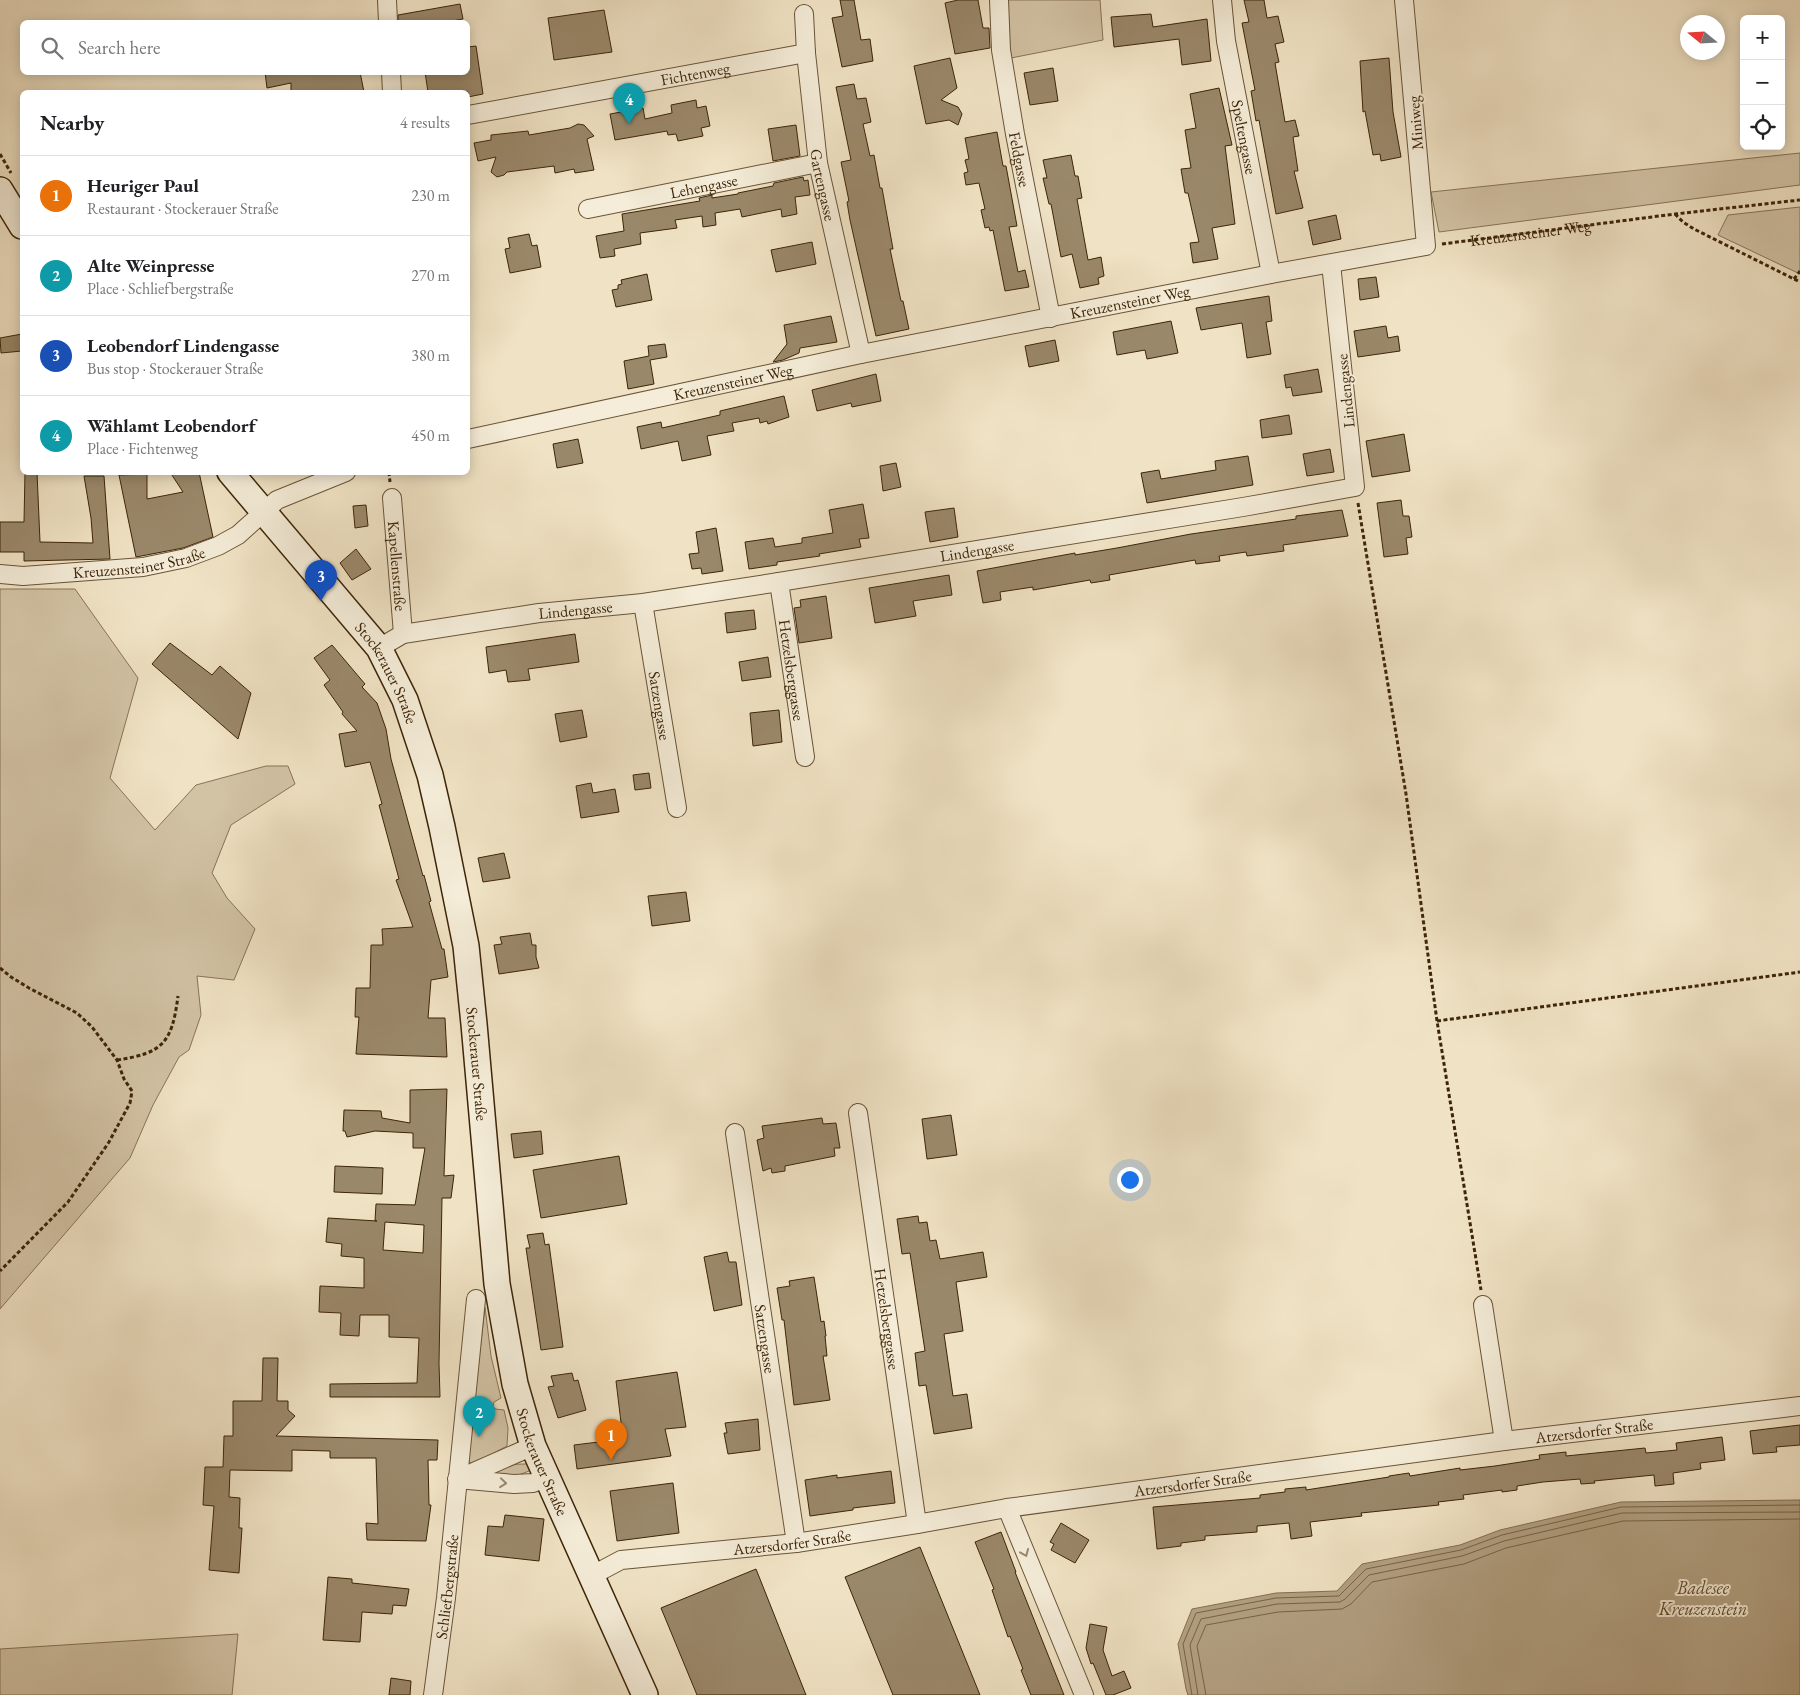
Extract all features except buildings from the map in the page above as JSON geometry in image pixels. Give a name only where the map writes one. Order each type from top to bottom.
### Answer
[{"type":"street","points":[[387,0],[388,20]]},
{"type":"street","name":"Feldgasse","points":[[998,0],[1001,50],[1015,134],[1051,318]]},
{"type":"street","name":"Speltengasse","points":[[1222,0],[1226,41],[1271,274]]},
{"type":"street","name":"Miniweg","points":[[1404,0],[1426,246]]},
{"type":"street","name":"Gartengasse","points":[[804,14],[806,53],[818,163],[861,354]]},
{"type":"street","name":"Fichtenweg","points":[[470,115],[806,53]]},
{"type":"street","points":[[391,75],[392,90]]},
{"type":"street","name":"Lehengasse","points":[[588,209],[818,163]]},
{"type":"street","points":[[0,190],[20,223]]},
{"type":"street","name":"Kreuzensteiner Weg","points":[[470,439],[861,354],[1271,274],[1426,246]]},
{"type":"street","name":"Lindengasse","points":[[379,648],[403,634],[539,612],[643,603],[779,582],[1355,487],[1331,264]]},
{"type":"street","name":"Stockerauer Straße","points":[[233,475],[379,648],[405,700],[430,775],[466,946],[497,1284],[515,1384],[533,1446],[645,1695]]},
{"type":"street","points":[[264,512],[277,500],[339,475]]},
{"type":"street","name":"Kapellenstraße","points":[[392,498],[403,634]]},
{"type":"street","name":"Kreuzensteiner Straße","points":[[0,574],[23,576],[143,566],[186,558],[218,546],[238,535],[264,512]]},
{"type":"street","name":"Hetzelsberggasse","points":[[779,582],[805,757]]},
{"type":"street","name":"Satzengasse","points":[[643,603],[677,808]]},
{"type":"street","name":"Hetzelsberggasse","points":[[858,1113],[917,1524]]},
{"type":"street","name":"Satzengasse","points":[[735,1133],[796,1543]]},
{"type":"street","name":"Schliefbergstraße","points":[[433,1695],[446,1598],[476,1299]]},
{"type":"street","points":[[1483,1305],[1504,1441]]},
{"type":"street","name":"Atzersdorfer Straße","points":[[591,1576],[621,1560],[796,1543],[1007,1508],[1504,1441],[1800,1406]]},
{"type":"street","points":[[457,1479],[533,1446]]},
{"type":"street","points":[[457,1479],[514,1484],[533,1483],[548,1476]]},
{"type":"street","points":[[1007,1508],[1084,1695]]},
{"type":"path","name":"Kreuzensteiner Weg","points":[[1426,246],[1800,200]]},
{"type":"path","points":[[1675,214],[1694,229],[1800,282]]},
{"type":"path","points":[[1794,279],[1800,271]]},
{"type":"path","points":[[1355,487],[1406,794],[1437,1020],[1483,1305]]},
{"type":"path","points":[[0,968],[29,988],[77,1012],[92,1027],[117,1060],[124,1079],[132,1091],[130,1103],[109,1142],[68,1202],[0,1271]]},
{"type":"path","points":[[1437,1020],[1800,972]]},
{"type":"path","points":[[117,1060],[151,1052],[160,1045],[168,1036],[176,1014],[178,996]]},
{"type":"shaded area","points":[[1004,0],[1100,0],[1103,40],[1011,58],[1007,51]]},
{"type":"shaded area","points":[[1800,153],[1800,185],[1439,232],[1431,192]]},
{"type":"shaded area","points":[[1800,207],[1800,274],[1718,235],[1728,215]]},
{"type":"shaded area","points":[[0,589],[75,589],[138,678],[110,778],[155,830],[196,785],[266,766],[288,766],[295,784],[231,825],[212,873],[227,898],[255,929],[234,980],[197,976],[201,1015],[189,1050],[179,1057],[153,1105],[130,1158],[0,1309]]},
{"type":"shaded area","points":[[485,1307],[491,1356],[501,1398],[494,1402],[493,1406],[495,1409],[504,1410],[508,1428],[507,1446],[473,1464],[469,1462],[468,1456]]},
{"type":"shaded area","points":[[526,1464],[531,1466],[529,1471],[516,1476],[493,1473],[504,1467]]},
{"type":"shaded area","points":[[238,1634],[232,1695],[0,1695],[0,1649]]},
{"type":"water","name":"Badesee Kreuzenstein","points":[[1800,1500],[1800,1695],[1188,1695],[1186,1689],[1178,1644],[1192,1609],[1276,1593],[1337,1591],[1362,1564],[1460,1545],[1500,1530],[1621,1502]]},
{"type":"place","name":"Wählamt Leobendorf","points":[[629,124]]},
{"type":"place","name":"Leobendorf Lindengasse","points":[[321,601]]},
{"type":"place","name":"Alte Weinpresse","points":[[479,1437]]},
{"type":"place","name":"Heuriger Paul","points":[[611,1460]]}]
